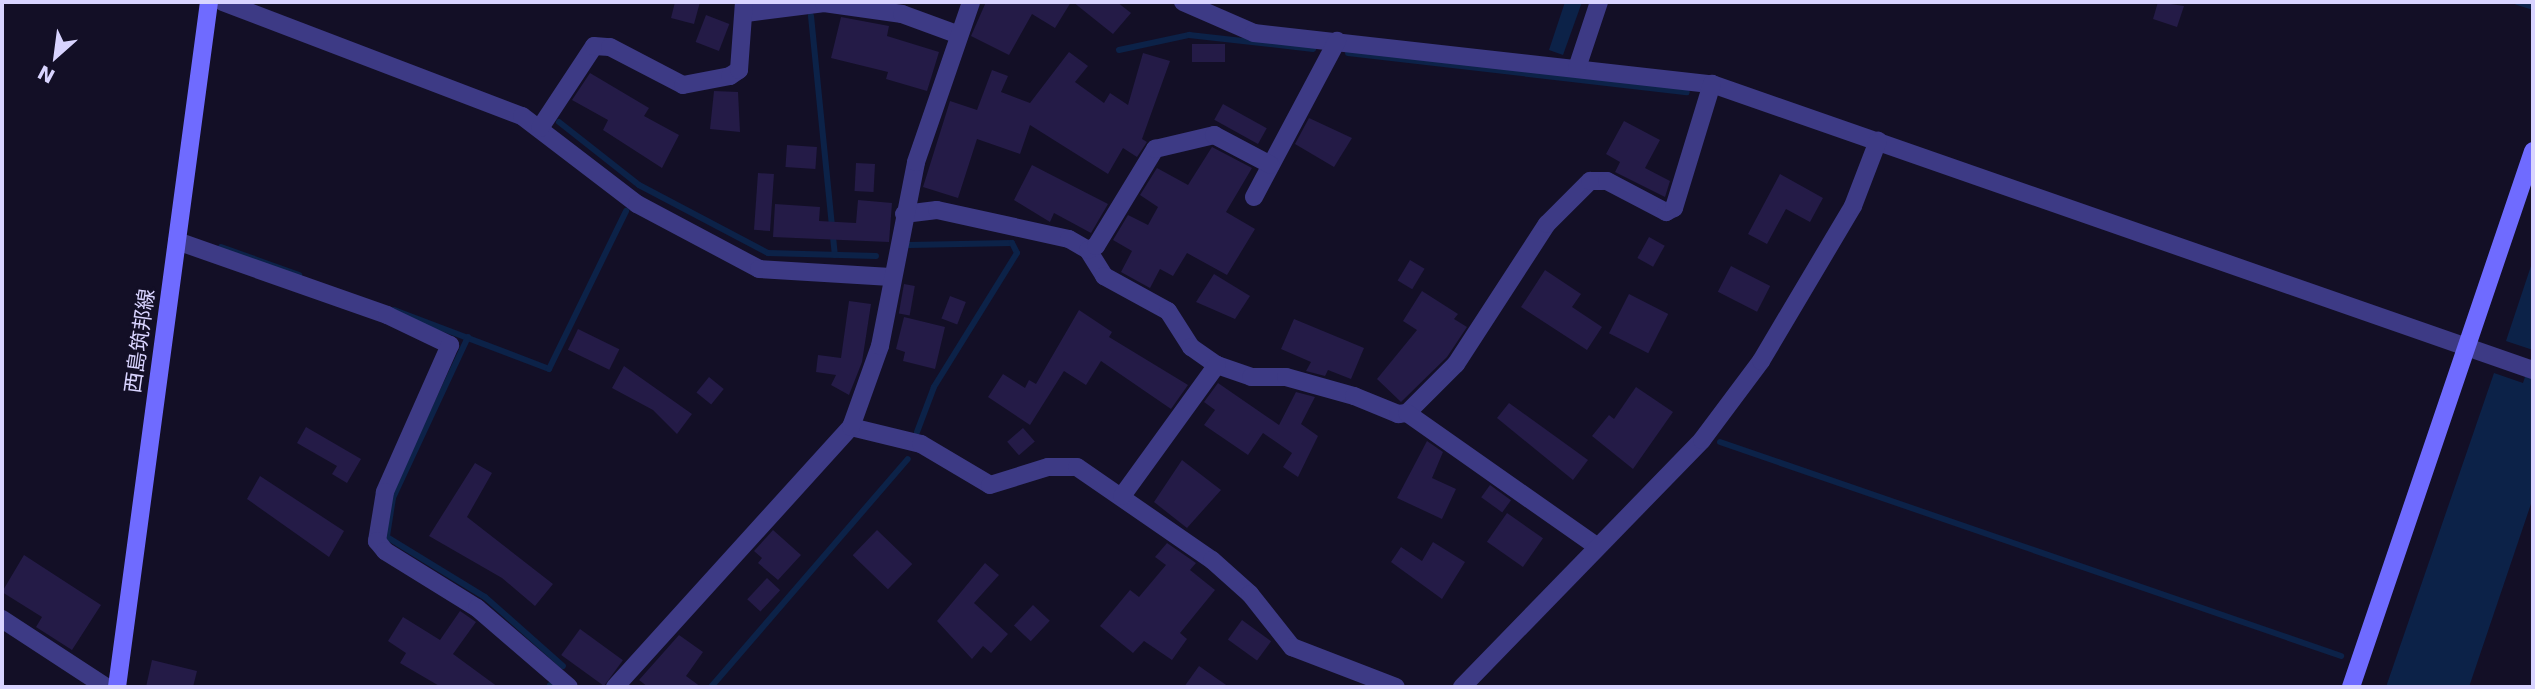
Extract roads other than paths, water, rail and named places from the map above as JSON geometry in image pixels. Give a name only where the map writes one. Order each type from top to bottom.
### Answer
[{"type":"main road","name":"西島筑邦線","points":[[117,687],[209,2]]},
{"type":"main road","points":[[2351,687],[2533,151]]},
{"type":"street","points":[[223,2],[325,38],[540,128],[637,204],[759,269],[891,277]]},
{"type":"street","points":[[540,128],[594,46],[610,47],[684,85],[730,76],[739,70],[745,7],[824,2],[902,14],[959,35]]},
{"type":"street","points":[[615,687],[851,427],[870,386],[904,214],[971,2]]},
{"type":"street","points":[[1183,2],[1254,33],[1713,85],[2533,370]]},
{"type":"street","points":[[1577,68],[1599,2]]},
{"type":"street","points":[[1254,197],[1337,41]]},
{"type":"street","points":[[1407,413],[1457,364],[1547,224],[1590,181],[1607,181],[1666,212],[1674,208],[1713,85]]},
{"type":"street","points":[[1088,250],[1096,246],[1155,149],[1214,135],[1271,165]]},
{"type":"street","points":[[1462,687],[1702,440],[1761,361],[1853,206],[1878,141]]},
{"type":"street","points":[[904,214],[937,210],[1069,239],[1088,250],[1096,270],[1168,311],[1191,347],[1217,365],[1251,377],[1286,377],[1407,413],[1598,547]]},
{"type":"street","points":[[177,241],[387,315],[450,345],[385,492],[377,541],[385,551],[477,608],[569,687]]},
{"type":"street","points":[[1122,496],[1217,365]]},
{"type":"street","points":[[851,427],[921,444],[990,485],[1063,464],[1122,496],[1212,559],[1250,594],[1292,647],[1395,687]]},
{"type":"street","points":[[2,619],[106,687]]},
{"type":"water","points":[[1565,2],[1582,2],[1563,55],[1549,50]]},
{"type":"water","points":[[2533,260],[2533,350],[2506,341]]},
{"type":"water","points":[[2533,352],[2533,498],[2469,687],[2386,687],[2494,373],[2523,383]]},
{"type":"waterway","points":[[2517,2],[2533,7]]},
{"type":"waterway","points":[[811,16],[835,255]]},
{"type":"waterway","points":[[1119,50],[1189,35],[1313,49]]},
{"type":"waterway","points":[[1348,53],[1687,92]]},
{"type":"waterway","points":[[559,122],[639,185],[768,253],[876,256]]},
{"type":"waterway","points":[[394,310],[549,369],[626,211]]},
{"type":"waterway","points":[[909,245],[1012,243],[1017,253],[934,387],[917,432]]},
{"type":"waterway","points":[[221,247],[299,275]]},
{"type":"waterway","points":[[468,337],[393,498],[387,537],[485,597],[563,666]]},
{"type":"waterway","points":[[1720,442],[2341,656]]},
{"type":"waterway","points":[[711,687],[908,459]]}]
